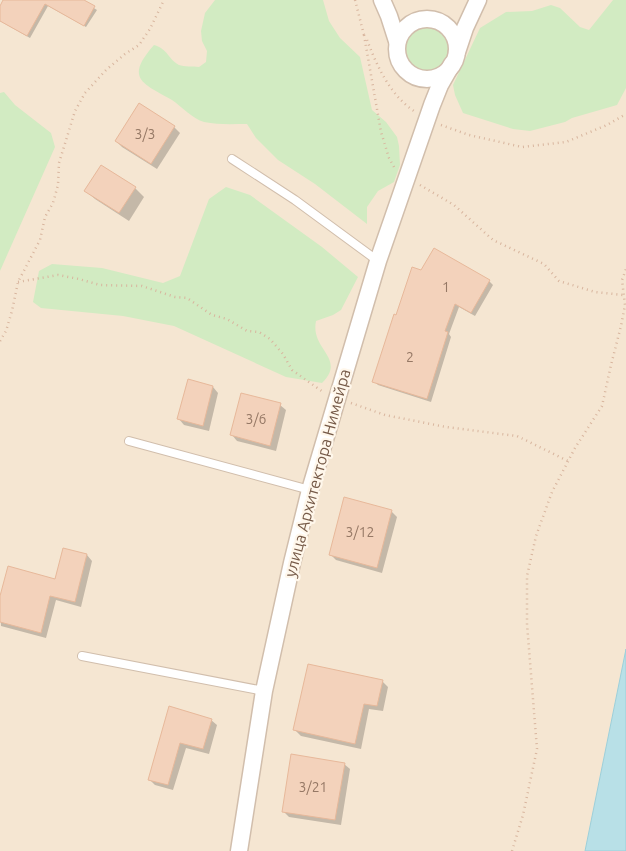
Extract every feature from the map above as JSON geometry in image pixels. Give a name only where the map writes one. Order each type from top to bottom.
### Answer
[{"type":"street","points":[[384,0],[409,17],[438,21],[460,16],[478,0]]},
{"type":"street","points":[[384,0],[397,41],[396,50],[402,66],[423,84],[430,113]]},
{"type":"street","name":"улица Архитектора Нимейра","points":[[239,851],[264,691],[310,490],[378,261],[440,85],[454,60],[465,28],[478,0]]},
{"type":"street","points":[[397,41],[406,27],[421,19]]},
{"type":"street","points":[[415,77],[423,79],[432,78],[447,71],[454,60],[457,48],[451,32],[438,21]]},
{"type":"lane","points":[[232,159],[295,200],[378,261]]},
{"type":"lane","points":[[129,440],[310,490]]},
{"type":"lane","points":[[82,656],[264,691]]},
{"type":"path","points":[[0,341],[6,331],[18,282],[40,240],[45,217],[53,203],[58,185],[59,163],[75,111],[85,93],[106,70],[125,54],[140,45],[164,0]]},
{"type":"path","points":[[356,0],[381,132],[388,158],[396,170],[407,179],[454,206],[493,240],[544,264],[559,281],[595,292],[624,295]]},
{"type":"path","points":[[364,35],[376,63],[389,86],[408,108],[430,113],[469,135],[522,147],[566,142],[607,125],[626,114]]},
{"type":"path","points":[[512,851],[523,815],[537,749],[527,624],[527,576],[536,536],[549,500],[568,461],[602,406],[625,305],[622,280],[626,269]]},
{"type":"path","points":[[18,282],[58,275],[100,285],[142,286],[175,297],[187,298],[212,315],[227,318],[247,331],[260,332],[270,339],[283,354],[292,370],[323,392],[385,415],[446,427],[517,436],[568,461]]},
{"type":"shaded area","points":[[0,0],[626,0],[626,649],[585,851],[0,851]]},
{"type":"green space","points":[[215,0],[323,0],[329,21],[340,38],[360,57],[372,110],[386,122],[397,137],[399,146],[400,165],[394,182],[378,191],[367,207],[367,224],[315,184],[278,160],[256,138],[247,124],[204,122],[192,116],[141,79],[139,73],[140,66],[154,45],[162,49],[179,65],[199,67],[206,62],[207,51],[202,41],[201,31],[205,13]]},
{"type":"green space","points":[[613,0],[626,0],[626,88],[617,105],[530,131],[513,129],[463,113],[453,85],[480,28],[506,12],[532,11],[551,5],[560,8],[580,27],[589,30]]},
{"type":"green space","points":[[422,27],[432,27],[446,37],[450,50],[446,63],[440,69],[432,73],[422,73],[408,63],[404,55],[404,45],[414,31]]},
{"type":"green space","points":[[4,92],[15,105],[51,133],[55,147],[0,271],[0,93]]},
{"type":"green space","points":[[226,187],[250,195],[322,247],[358,277],[341,310],[316,321],[318,339],[330,360],[331,367],[329,374],[322,383],[286,377],[174,326],[123,316],[41,308],[33,302],[39,271],[52,264],[102,268],[163,283],[180,276],[209,199]]},
{"type":"water","points":[[626,649],[626,851],[585,851]]},
{"type":"building","points":[[3,0],[84,0],[95,6],[84,26],[45,4],[27,36],[0,21],[0,6]]},
{"type":"building","points":[[139,103],[175,126],[151,164],[115,141]]},
{"type":"building","points":[[101,165],[136,187],[119,213],[84,191]]},
{"type":"building","points":[[434,248],[490,280],[471,313],[455,304],[445,331],[448,332],[427,399],[372,382],[394,314],[396,315],[412,267],[421,270]]},
{"type":"building","points":[[188,379],[213,386],[203,426],[177,419]]},
{"type":"building","points":[[241,393],[281,403],[270,446],[230,435]]},
{"type":"building","points":[[344,497],[392,510],[377,568],[329,555]]},
{"type":"building","points":[[63,548],[87,554],[75,602],[50,596],[41,633],[0,622],[0,596],[8,566],[55,579]]},
{"type":"building","points":[[308,664],[383,680],[377,706],[364,704],[355,744],[293,730]]},
{"type":"building","points":[[169,706],[212,719],[203,749],[180,743],[168,785],[148,780]]},
{"type":"building","points":[[291,754],[345,763],[335,820],[282,812]]}]
